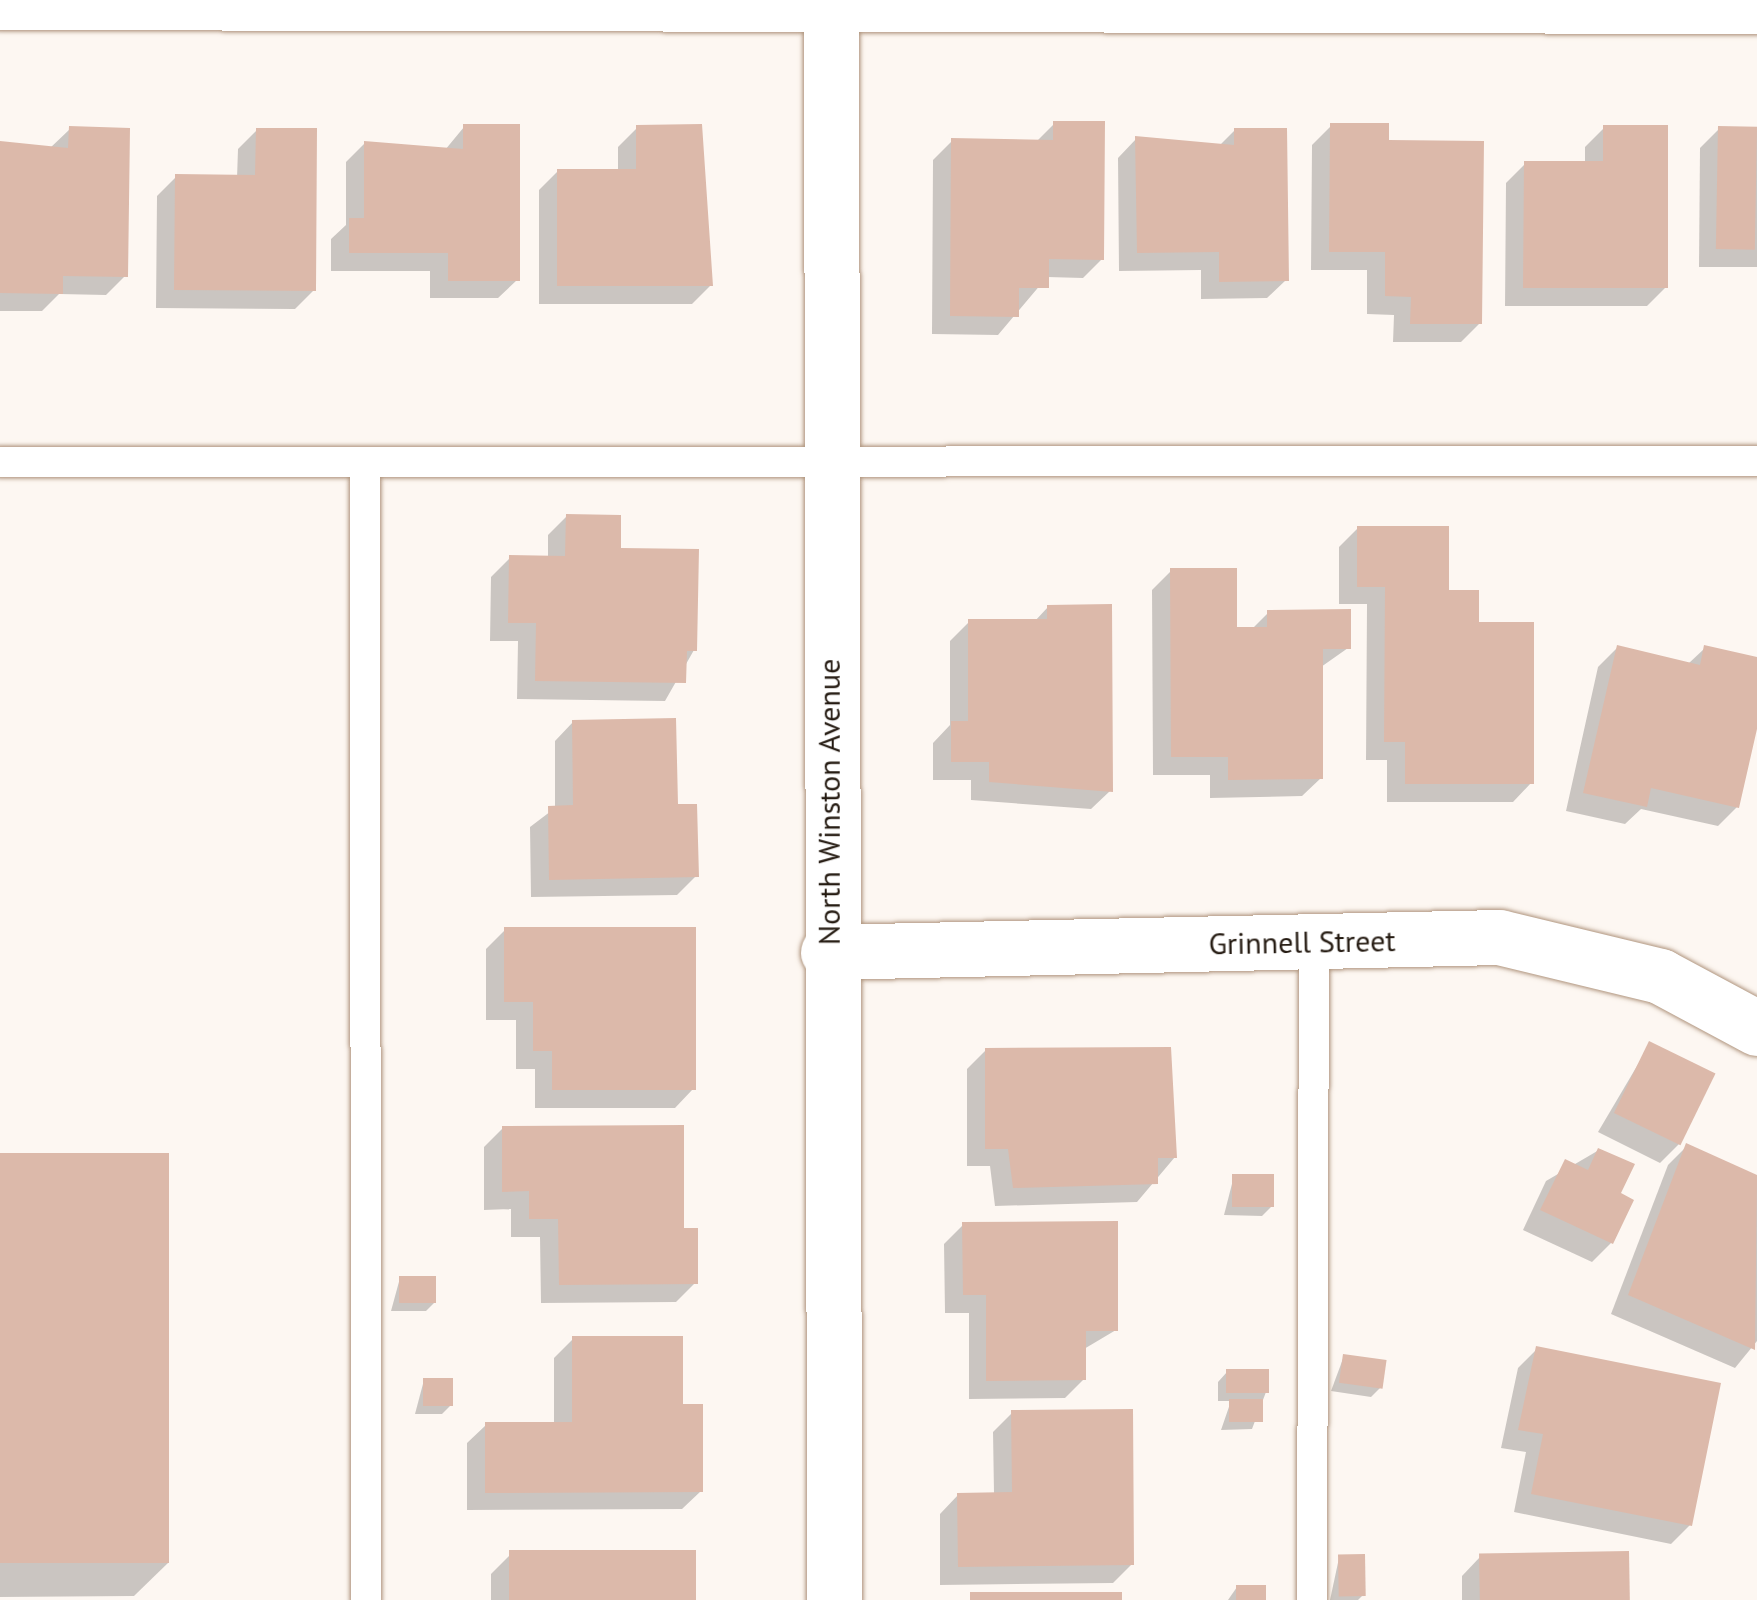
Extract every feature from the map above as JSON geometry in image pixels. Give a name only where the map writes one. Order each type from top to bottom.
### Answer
[{"type":"street","points":[[0,2],[1757,6]]},
{"type":"street","name":"North Winston Avenue","points":[[831,4],[828,952],[834,1600]]},
{"type":"street","name":"Grinnell Street","points":[[828,952],[1500,937],[1660,976],[1757,1028]]},
{"type":"lane","points":[[0,462],[1757,461]]},
{"type":"lane","points":[[364,462],[366,1600]]},
{"type":"lane","points":[[1312,1600],[1314,942]]},
{"type":"building","points":[[1053,121],[1105,121],[1104,260],[1049,259],[1049,288],[1019,288],[1019,317],[950,316],[951,138],[1053,140]]},
{"type":"building","points":[[1330,123],[1389,123],[1389,140],[1484,141],[1482,324],[1410,324],[1411,297],[1385,296],[1385,252],[1329,252]]},
{"type":"building","points":[[463,124],[520,124],[520,281],[448,281],[448,253],[349,253],[349,218],[364,218],[364,141],[463,149]]},
{"type":"building","points":[[702,124],[713,286],[557,286],[557,169],[636,169],[636,125]]},
{"type":"building","points":[[1603,125],[1668,125],[1668,288],[1523,288],[1524,161],[1603,161]]},
{"type":"building","points":[[69,126],[130,128],[128,277],[63,276],[63,294],[0,293],[0,141],[68,148]]},
{"type":"building","points":[[1718,126],[1757,127],[1755,250],[1716,249]]},
{"type":"building","points":[[256,128],[317,128],[316,291],[174,290],[175,174],[255,175]]},
{"type":"building","points":[[1234,128],[1287,128],[1289,281],[1219,282],[1219,252],[1137,253],[1135,136],[1234,145]]},
{"type":"building","points":[[566,514],[621,515],[621,548],[699,549],[697,651],[687,651],[686,683],[535,681],[536,623],[508,623],[509,555],[565,556]]},
{"type":"building","points":[[1357,526],[1449,526],[1449,590],[1479,590],[1479,622],[1534,622],[1534,784],[1405,784],[1405,742],[1384,742],[1385,587],[1357,587]]},
{"type":"building","points":[[1170,568],[1237,568],[1237,627],[1267,627],[1267,610],[1351,609],[1351,649],[1323,649],[1323,779],[1228,780],[1228,757],[1171,757]]},
{"type":"building","points":[[1112,604],[1113,792],[989,782],[989,762],[951,762],[951,721],[968,721],[968,619],[1047,619],[1047,605]]},
{"type":"building","points":[[1617,645],[1700,665],[1704,645],[1757,657],[1757,729],[1739,808],[1651,788],[1647,807],[1583,793]]},
{"type":"building","points":[[676,718],[678,804],[697,804],[699,877],[549,880],[548,806],[573,805],[572,720]]},
{"type":"building","points":[[504,927],[696,927],[696,1090],[552,1090],[552,1051],[533,1051],[533,1002],[504,1002]]},
{"type":"building","points":[[1649,1041],[1716,1073],[1680,1145],[1614,1113]]},
{"type":"building","points":[[1171,1047],[1177,1158],[1158,1158],[1158,1184],[1013,1188],[1008,1149],[985,1149],[985,1048]]},
{"type":"building","points":[[684,1125],[684,1228],[698,1228],[698,1284],[559,1285],[558,1219],[529,1219],[529,1191],[502,1192],[502,1126]]},
{"type":"building","points":[[1686,1143],[1757,1175],[1755,1350],[1628,1295]]},
{"type":"building","points":[[1598,1148],[1635,1164],[1621,1193],[1634,1200],[1613,1244],[1540,1210],[1565,1159],[1588,1170]]},
{"type":"building","points":[[0,1153],[169,1153],[169,1563],[0,1563]]},
{"type":"building","points":[[1232,1174],[1274,1174],[1274,1207],[1232,1207]]},
{"type":"building","points":[[1118,1221],[1118,1331],[1086,1331],[1086,1380],[986,1381],[986,1295],[963,1295],[962,1222]]},
{"type":"building","points":[[399,1276],[436,1276],[436,1303],[399,1303]]},
{"type":"building","points":[[572,1336],[683,1336],[683,1404],[703,1404],[703,1492],[485,1493],[485,1422],[572,1422]]},
{"type":"building","points":[[1536,1346],[1721,1383],[1692,1526],[1531,1494],[1543,1434],[1518,1430]]},
{"type":"building","points":[[1343,1354],[1387,1360],[1383,1389],[1339,1383]]},
{"type":"building","points":[[1226,1369],[1269,1369],[1269,1393],[1226,1393]]},
{"type":"building","points":[[423,1378],[453,1378],[453,1406],[423,1406]]},
{"type":"building","points":[[1229,1399],[1263,1399],[1263,1422],[1229,1422]]},
{"type":"building","points":[[1133,1409],[1134,1565],[958,1567],[957,1493],[1012,1492],[1011,1410]]},
{"type":"building","points":[[509,1550],[696,1550],[696,1600],[509,1600]]},
{"type":"building","points":[[1629,1551],[1630,1600],[1480,1600],[1479,1554]]},
{"type":"building","points":[[1338,1554],[1365,1554],[1366,1596],[1339,1596]]},
{"type":"building","points":[[1236,1585],[1266,1585],[1266,1600],[1236,1600]]},
{"type":"building","points":[[970,1592],[1122,1592],[1122,1600],[970,1600]]}]
